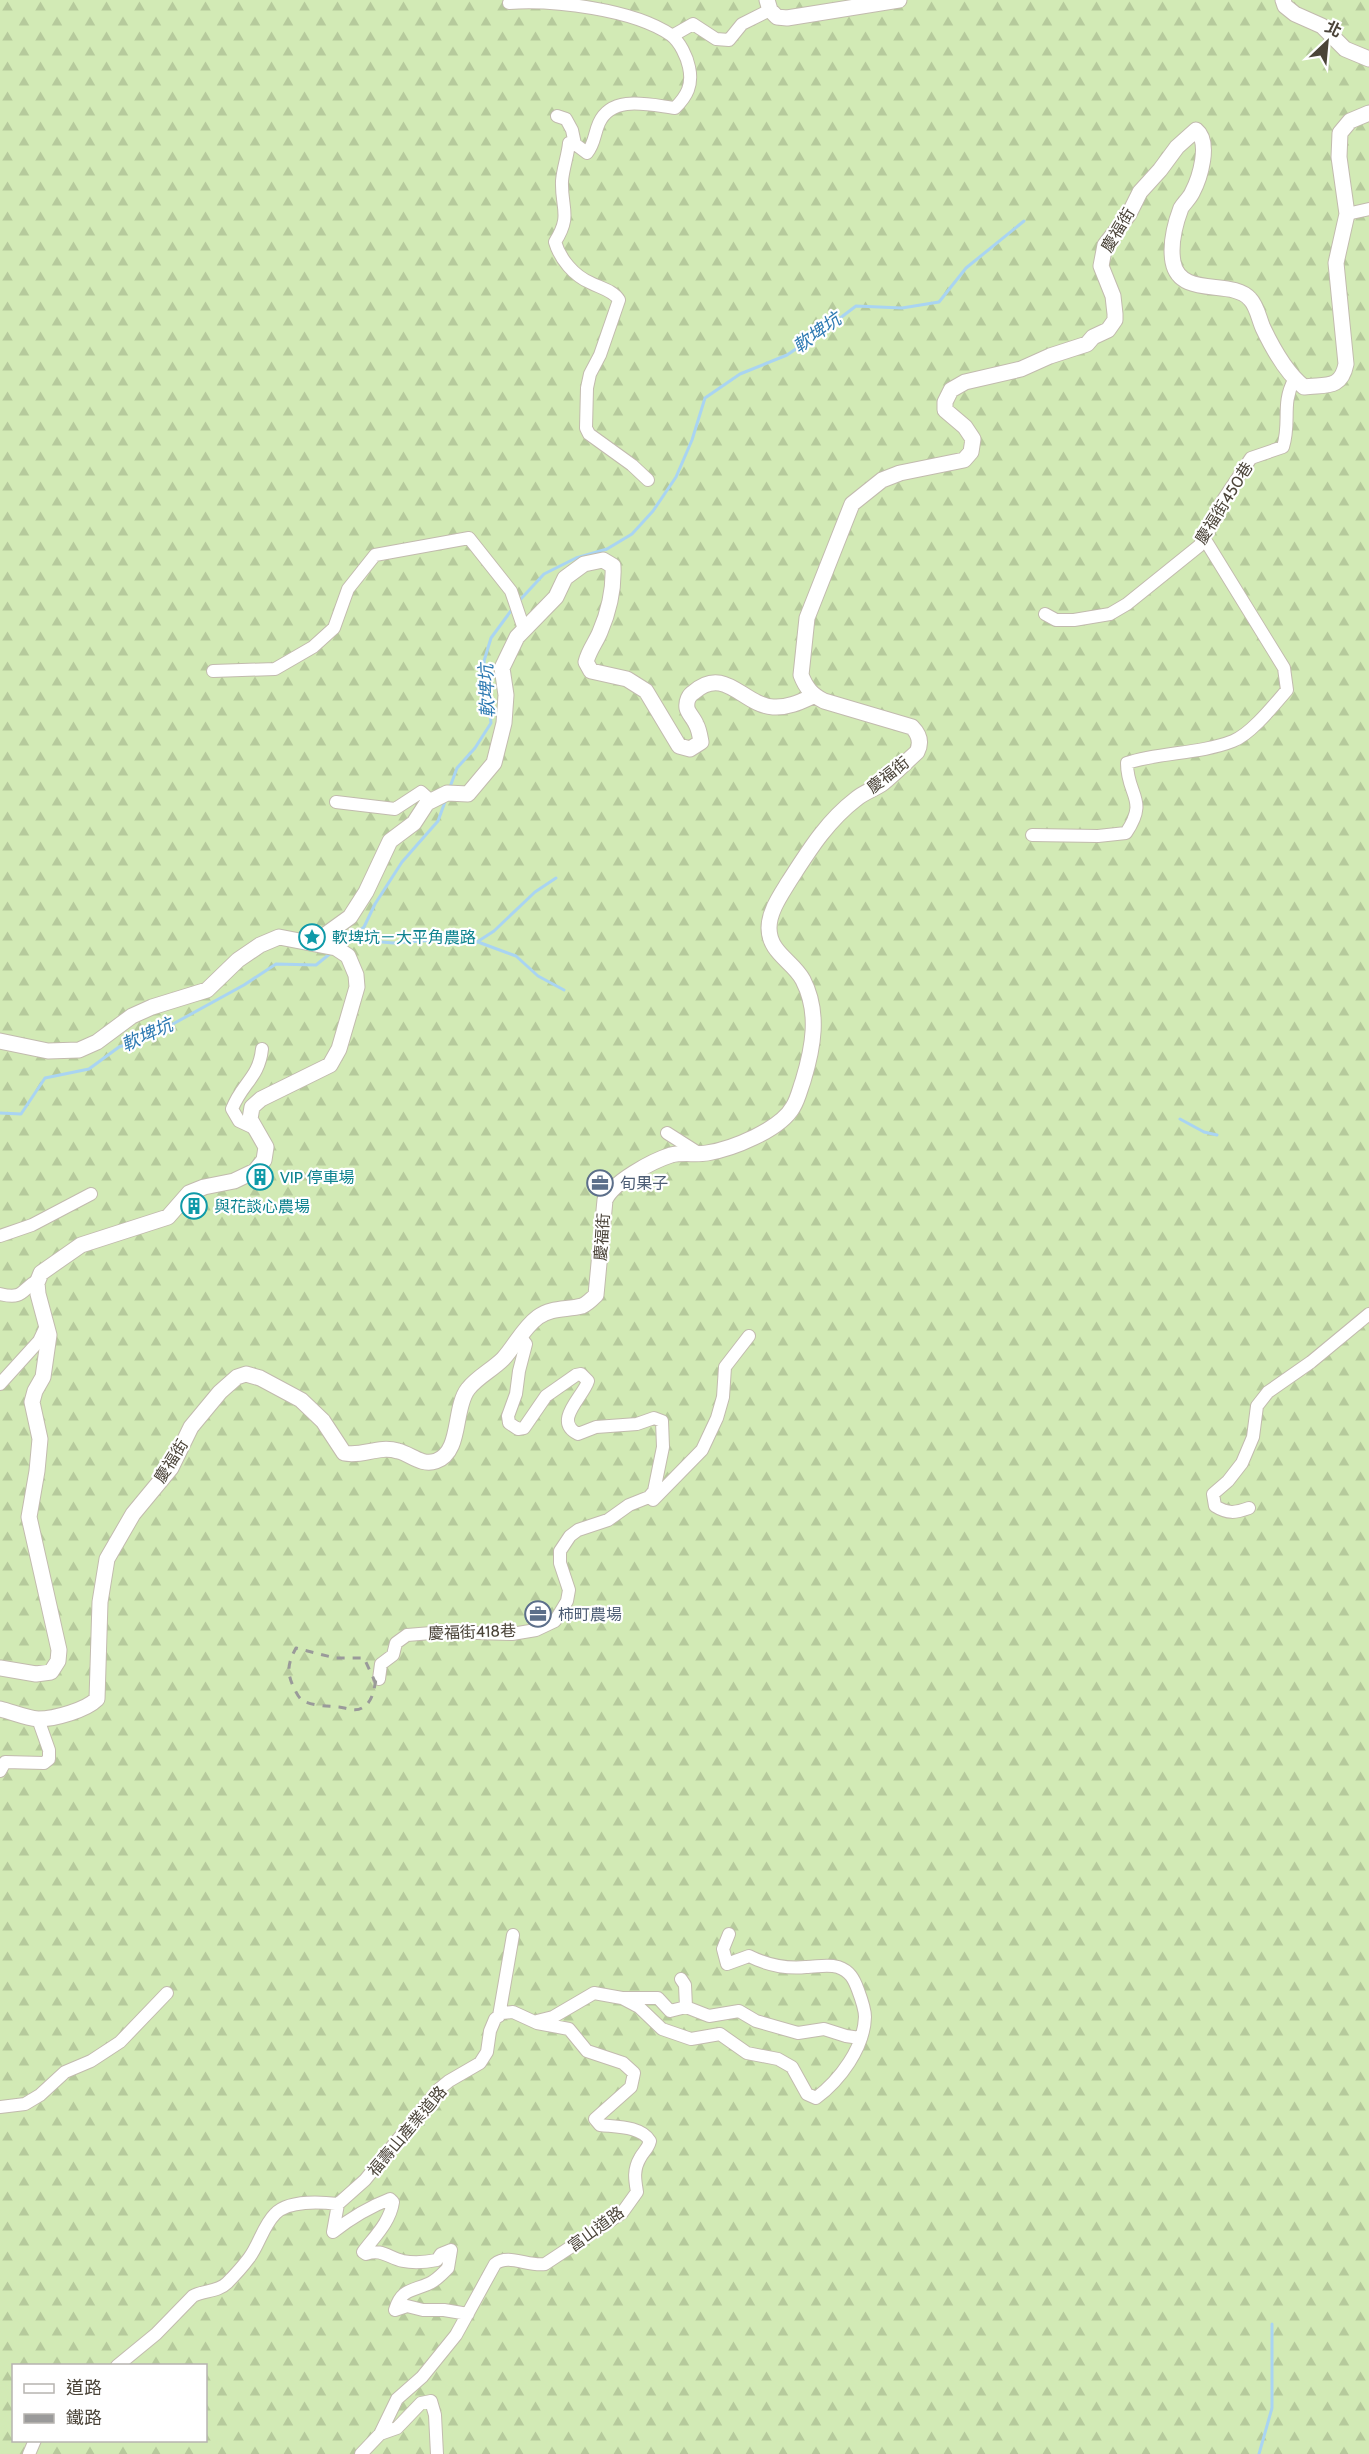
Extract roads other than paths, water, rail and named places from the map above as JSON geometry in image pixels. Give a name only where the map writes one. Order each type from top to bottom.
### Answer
[{"type":"street","points":[[509,3],[539,0],[588,5],[637,19],[672,36],[688,61],[692,78],[686,97],[675,108],[630,103],[609,109],[599,123],[593,145],[587,153],[569,142],[562,180],[565,206],[564,226],[555,242],[557,249],[574,273],[611,292],[619,300],[600,355],[590,374],[587,388],[586,428],[589,434],[648,480]]},
{"type":"street","points":[[672,36],[693,24],[716,39],[729,40],[742,24],[768,5],[777,17],[787,18],[900,0]]},
{"type":"street","points":[[1283,0],[1285,6],[1295,14],[1322,26],[1345,49],[1369,59]]},
{"type":"street","points":[[1294,380],[1304,387],[1329,386],[1344,375],[1346,364],[1336,263],[1347,214],[1338,157],[1340,133],[1350,121],[1369,113]]},
{"type":"street","points":[[557,116],[566,119],[572,130],[575,144]]},
{"type":"street","name":"慶福街","points":[[0,1709],[38,1719],[89,1707],[97,1699],[100,1602],[107,1559],[133,1514],[171,1468],[191,1427],[220,1392],[237,1377],[246,1374],[260,1378],[301,1400],[323,1421],[344,1453],[356,1456],[378,1448],[398,1451],[421,1462],[436,1461],[446,1455],[455,1436],[460,1403],[468,1388],[502,1359],[538,1317],[554,1309],[584,1305],[596,1295],[605,1200],[619,1183],[658,1160],[674,1154],[700,1154],[724,1149],[760,1134],[779,1122],[793,1108],[812,1052],[814,1024],[811,1003],[802,979],[771,942],[769,927],[775,904],[816,839],[857,798],[882,784],[917,752],[920,746],[919,734],[903,722],[813,696],[804,684],[801,675],[807,618],[852,504],[882,480],[900,473],[955,464],[964,460],[971,452],[973,439],[965,427],[945,410],[945,402],[951,390],[965,382],[1021,369],[1050,356],[1087,344],[1093,337],[1108,330],[1115,320],[1115,314],[1113,297],[1101,266],[1105,246],[1129,214],[1140,192],[1177,147],[1196,130],[1205,148],[1193,190],[1182,206],[1174,233],[1172,260],[1176,272],[1182,279],[1242,293],[1251,299],[1264,330],[1294,380]]},
{"type":"street","points":[[1347,214],[1369,209]]},
{"type":"street","name":"慶福街450巷","points":[[1045,614],[1056,620],[1074,620],[1110,614],[1171,570],[1199,546],[1221,503],[1251,458],[1283,447],[1287,433],[1287,393],[1294,380]]},
{"type":"street","points":[[213,671],[275,669],[313,646],[334,628],[348,589],[375,555],[469,538],[510,591],[521,623],[502,668],[506,695],[504,723],[494,763],[468,794],[447,794],[429,802],[414,824],[390,841],[366,892],[350,917],[314,943]]},
{"type":"street","points":[[1032,835],[1098,836],[1126,833],[1134,821],[1138,801],[1127,778],[1127,763],[1149,756],[1183,752],[1234,741],[1266,715],[1287,690],[1284,668],[1204,538]]},
{"type":"street","points":[[521,623],[556,597],[565,578],[584,564],[603,560],[613,566],[614,586],[600,632],[588,651],[586,662],[591,671],[627,679],[646,691],[680,746],[690,749],[701,742],[697,726],[687,707],[689,696],[700,686],[713,681],[731,687],[758,703],[772,708],[795,704],[813,696]]},
{"type":"street","points":[[336,802],[395,808],[421,792],[429,802]]},
{"type":"street","points":[[0,1041],[48,1051],[79,1050],[97,1042],[132,1016],[152,1007],[207,990],[238,960],[260,945],[279,938],[314,943],[339,950],[348,956],[356,975],[357,987],[339,1049],[330,1065],[261,1099],[252,1107],[250,1119],[266,1147],[264,1160],[255,1171],[234,1181],[204,1187],[189,1193],[168,1217],[81,1245],[41,1273],[38,1294],[49,1335],[43,1377],[32,1402],[40,1439],[37,1471],[28,1517],[59,1650],[58,1661],[51,1672],[36,1674],[0,1668]]},
{"type":"street","points":[[256,1129],[239,1121],[232,1109],[238,1092],[260,1065],[262,1049]]},
{"type":"street","points":[[666,1133],[700,1154]]},
{"type":"street","points":[[0,1236],[32,1225],[91,1194]]},
{"type":"street","points":[[0,1294],[11,1296],[23,1294],[39,1280]]},
{"type":"street","points":[[1249,1508],[1234,1513],[1222,1510],[1215,1506],[1213,1494],[1242,1463],[1253,1437],[1257,1406],[1268,1392],[1311,1362],[1369,1314]]},
{"type":"street","points":[[0,1384],[39,1341],[47,1324]]},
{"type":"street","name":"慶福街418巷","points":[[379,1679],[381,1664],[393,1655],[396,1643],[407,1635],[444,1632],[512,1634],[537,1630],[555,1621],[567,1601],[569,1590],[560,1563],[560,1551],[570,1536],[578,1530],[608,1520],[654,1491],[663,1447],[662,1421],[654,1418],[637,1424],[596,1427],[578,1434],[573,1432],[569,1426],[570,1407],[584,1391],[588,1381],[581,1374],[576,1375],[546,1396],[524,1428],[514,1428],[509,1423],[508,1416],[516,1394],[526,1344],[520,1336]]},
{"type":"street","points":[[641,1501],[650,1503],[702,1450],[717,1418],[723,1397],[725,1367],[749,1336]]},
{"type":"street","points":[[0,1771],[5,1762],[44,1762],[49,1759],[49,1750],[38,1719]]},
{"type":"street","points":[[622,1998],[639,2007],[663,2029],[691,2039],[720,2034],[747,2053],[778,2059],[792,2067],[807,2094],[816,2098],[828,2090],[851,2060],[860,2038],[865,2016],[856,1984],[846,1971],[829,1965],[794,1968],[768,1965],[749,1956],[727,1964],[723,1949],[729,1934]]},
{"type":"street","name":"福壽山產業道路","points":[[338,2204],[365,2180],[438,2090],[480,2063],[487,2052],[490,2031],[499,2016],[513,1935]]},
{"type":"street","points":[[681,1979],[686,1985],[686,2007]]},
{"type":"street","points":[[0,2107],[25,2104],[40,2095],[65,2072],[91,2061],[120,2042],[167,1993]]},
{"type":"street","points":[[499,2016],[513,2012],[536,2021],[553,2017],[594,1993],[622,1998],[658,1998],[670,2011],[686,2007],[709,2016],[739,2011],[756,2021],[798,2033],[824,2029],[860,2038]]},
{"type":"street","name":"富山道路","points":[[361,2454],[380,2434],[397,2399],[422,2378],[456,2335],[495,2264],[500,2259],[536,2266],[545,2264],[622,2213],[637,2192],[634,2174],[650,2141],[646,2136],[632,2129],[600,2125],[596,2120],[631,2088],[634,2073],[623,2063],[587,2051],[569,2029],[536,2021]]},
{"type":"street","points":[[119,2364],[156,2334],[193,2296],[220,2288],[227,2283],[248,2259],[276,2213],[284,2208],[314,2201],[338,2204],[333,2232],[353,2216],[390,2199],[393,2202],[392,2210],[382,2228],[363,2252],[388,2254],[403,2261],[428,2262],[437,2260],[441,2254],[451,2250],[448,2268],[428,2284],[416,2286],[407,2291],[397,2301],[395,2310],[406,2306],[468,2314]]},
{"type":"street","points":[[380,2434],[397,2428],[422,2403],[431,2401],[435,2415],[437,2454]]},
{"type":"waterway","name":"軟埤坑","points":[[519,601],[544,574],[576,558],[607,549],[632,534],[653,511],[676,477],[692,440],[705,398],[740,374],[787,355],[856,306],[902,308],[939,302],[966,268],[1024,221]]},
{"type":"waterway","name":"軟埤坑","points":[[450,787],[457,768],[475,748],[491,723],[484,661],[491,638],[513,608]]},
{"type":"waterway","name":"軟埤坑","points":[[341,945],[364,927],[375,904],[402,862],[438,821],[446,799]]},
{"type":"waterway","points":[[350,939],[393,943],[438,940],[477,942],[494,931],[535,892],[556,878]]},
{"type":"waterway","points":[[478,942],[516,956],[538,976],[564,990]]},
{"type":"waterway","name":"軟埤坑","points":[[0,1113],[21,1114],[45,1078],[89,1069],[119,1047],[151,1036],[244,985],[276,964],[316,965],[331,953]]},
{"type":"waterway","points":[[1180,1119],[1204,1132],[1217,1135]]},
{"type":"waterway","points":[[1259,2454],[1272,2408],[1272,2324]]},
{"type":"railway","points":[[376,1679],[375,1683],[375,1687],[374,1691],[371,1699],[362,1708],[354,1710],[302,1700],[291,1682],[289,1668],[296,1648],[335,1658],[364,1658],[376,1684]]},
{"type":"place","name":"軟埤坑－大平角農路","points":[[312,937]]},
{"type":"place","name":"VIP 停車場","points":[[260,1177]]},
{"type":"place","name":"旬果子","points":[[600,1183]]},
{"type":"place","name":"與花談心農場","points":[[194,1206]]},
{"type":"place","name":"柿町農場","points":[[538,1614]]}]
